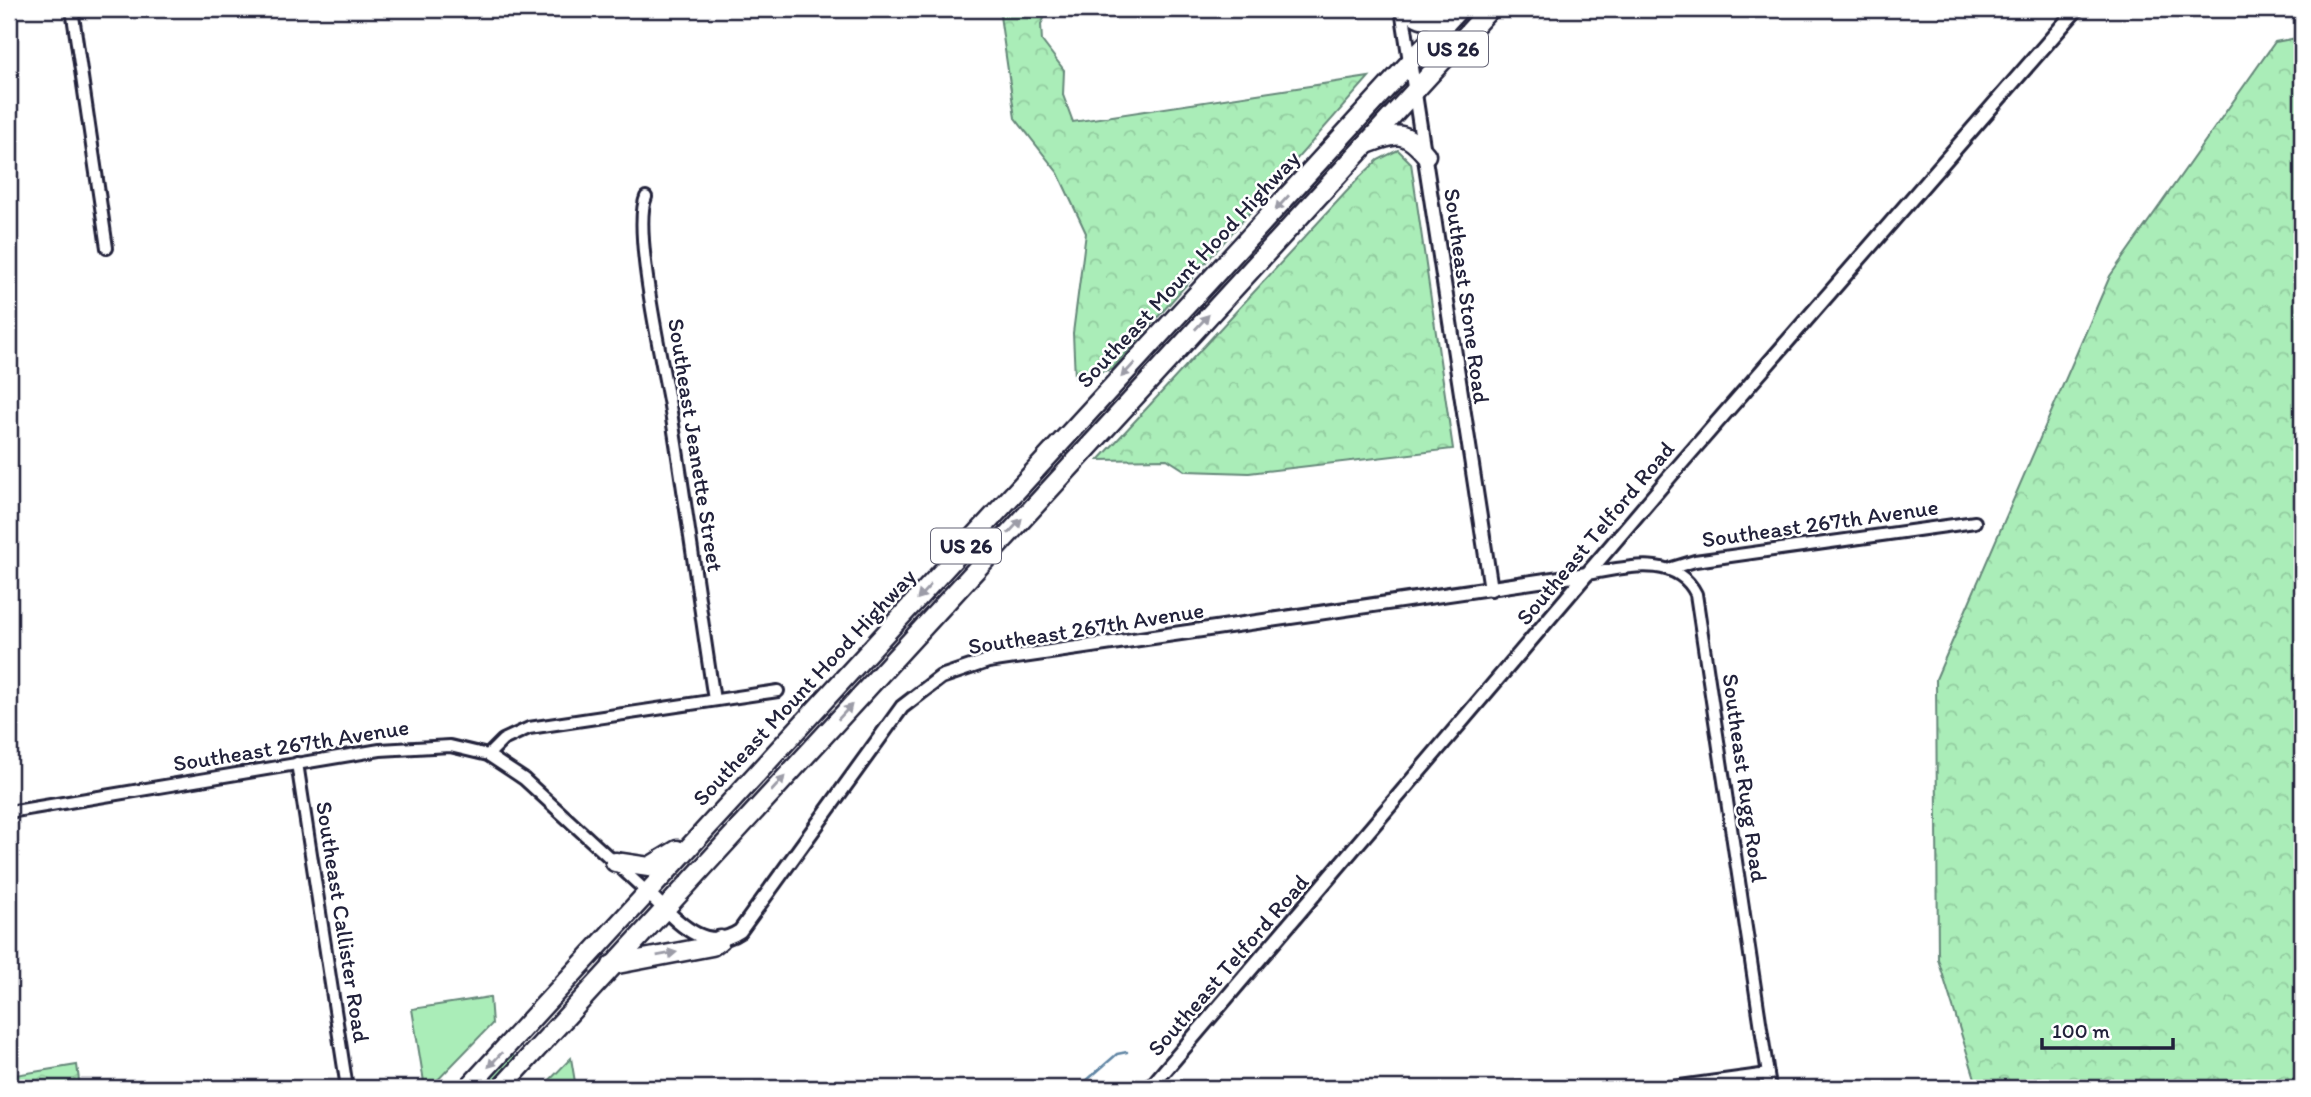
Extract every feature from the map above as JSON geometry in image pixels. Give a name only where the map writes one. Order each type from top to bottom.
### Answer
[{"type":"highway","points":[[1409,9],[1419,17],[1431,20],[1458,10]]},
{"type":"highway","points":[[1303,211],[1311,190],[1332,161],[1476,9]]},
{"type":"highway","name":"Southeast Mount Hood Highway","points":[[468,1088],[710,824],[1413,76],[1490,9]]},
{"type":"highway","name":"Southeast Mount Hood Highway","points":[[501,1088],[1364,146],[1458,10]]},
{"type":"highway","points":[[1364,146],[1401,135],[1413,139],[1426,155]]},
{"type":"highway","points":[[665,909],[669,890],[744,808],[770,760]]},
{"type":"highway","points":[[615,862],[639,868],[655,865],[710,824]]},
{"type":"highway","points":[[545,1037],[574,988],[644,912],[648,893]]},
{"type":"highway","points":[[611,965],[712,946],[720,940]]},
{"type":"street","points":[[72,9],[107,248]]},
{"type":"street","name":"Southeast Stone Road","points":[[1402,9],[1490,589]]},
{"type":"street","name":"Southeast Telford Road","points":[[1150,1088],[1587,574],[2077,9]]},
{"type":"street","name":"Southeast Jeanette Street","points":[[646,197],[642,224],[657,340],[670,407],[714,700]]},
{"type":"street","name":"Southeast 267th Avenue","points":[[1672,568],[1695,561],[1975,523]]},
{"type":"street","points":[[1587,574],[1654,566],[1672,568]]},
{"type":"street","name":"Southeast Rugg Road","points":[[1672,568],[1686,578],[1699,604],[1770,1088]]},
{"type":"street","name":"Southeast 267th Avenue","points":[[720,940],[740,930],[751,919],[894,717],[928,685],[957,670],[988,661],[1587,574]]},
{"type":"street","points":[[720,940],[692,932],[524,779],[488,755],[503,740],[529,728],[778,691]]},
{"type":"street","name":"Southeast 267th Avenue","points":[[9,812],[414,746],[450,746],[488,755]]},
{"type":"street","name":"Southeast Callister Road","points":[[297,763],[347,1088]]},
{"type":"street","points":[[1665,1088],[1768,1074]]},
{"type":"green space","points":[[999,9],[1049,9],[1041,24],[1042,41],[1064,70],[1063,95],[1073,122],[1369,77],[1112,369],[1075,378],[1073,333],[1086,233],[1058,173],[1015,118]]},
{"type":"green space","points":[[2302,37],[2302,1088],[1978,1088],[1938,959],[1936,679],[2110,276],[2275,42]]},
{"type":"green space","points":[[1398,150],[1411,163],[1453,449],[1249,473],[1186,471],[1167,459],[1099,460],[1360,177],[1378,160]]},
{"type":"green space","points":[[490,997],[492,1024],[430,1088],[425,1088],[412,1009]]},
{"type":"green space","points":[[511,1054],[517,1059],[491,1088],[479,1088]]},
{"type":"green space","points":[[571,1058],[576,1088],[542,1088]]},
{"type":"green space","points":[[77,1065],[80,1088],[9,1088],[9,1076]]},
{"type":"waterway","points":[[1078,1088],[1117,1054],[1127,1052]]}]
